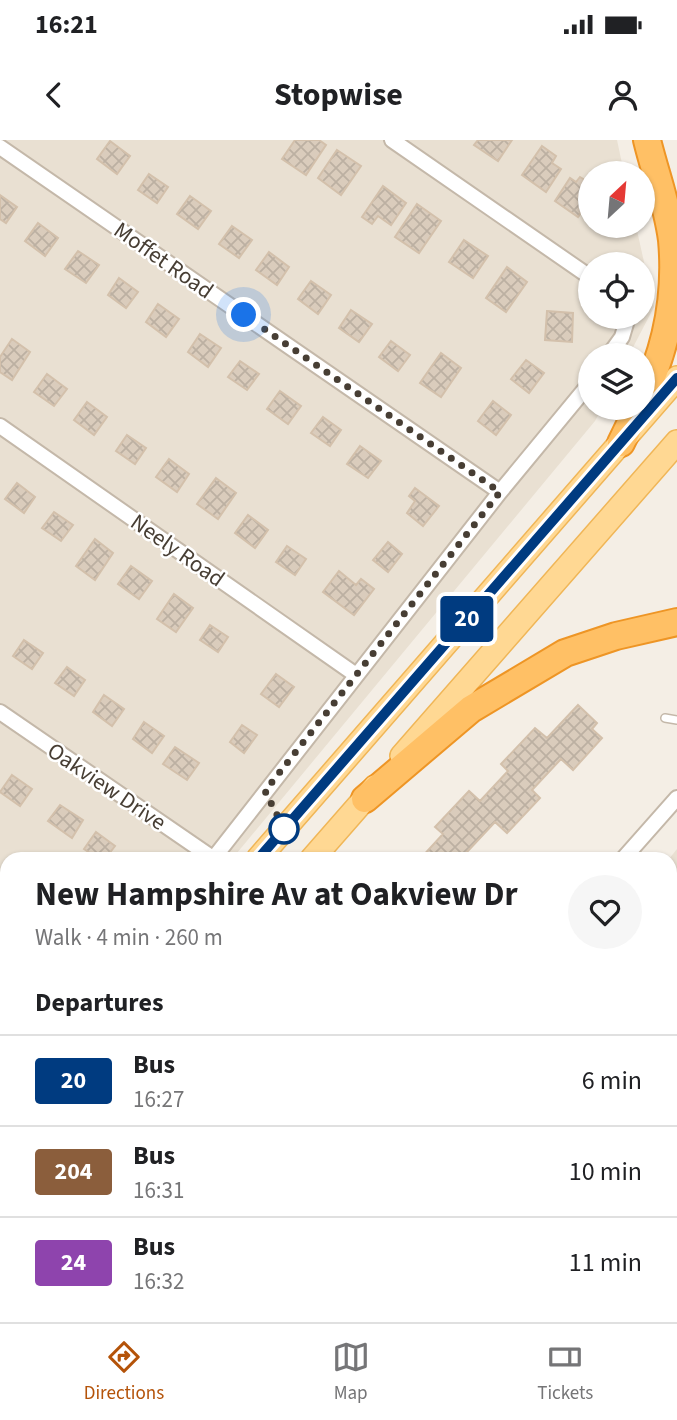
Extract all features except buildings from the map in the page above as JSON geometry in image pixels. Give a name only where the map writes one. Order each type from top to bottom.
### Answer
[{"type":"highway","points":[[646,140],[672,238],[674,273],[670,317],[663,348],[655,367]]},
{"type":"highway","points":[[621,443],[632,420]]},
{"type":"highway","points":[[365,799],[471,709],[565,653],[616,636],[677,622]]},
{"type":"main road","points":[[264,852],[677,378]]},
{"type":"main road","points":[[318,852],[677,442]]},
{"type":"street","points":[[392,140],[578,269]]},
{"type":"street","name":"Moffet Road","points":[[0,147],[500,492]]},
{"type":"street","points":[[219,852],[500,492],[578,398]]},
{"type":"street","name":"Neely Road","points":[[0,426],[356,675]]},
{"type":"street","name":"Oakview Drive","points":[[0,712],[204,852]]},
{"type":"street","points":[[629,852],[677,798]]},
{"type":"lane","points":[[665,718],[677,720]]},
{"type":"shaded area","points":[[0,140],[617,140],[621,161],[578,161],[578,238],[639,238],[642,252],[578,252],[578,329],[643,329],[635,343],[578,343],[578,420],[596,420],[238,852],[0,852]]},
{"type":"bus line","name":"20","points":[[264,852],[677,378]]},
{"type":"route","points":[[244,315],[500,492],[265,791],[284,829]]}]
